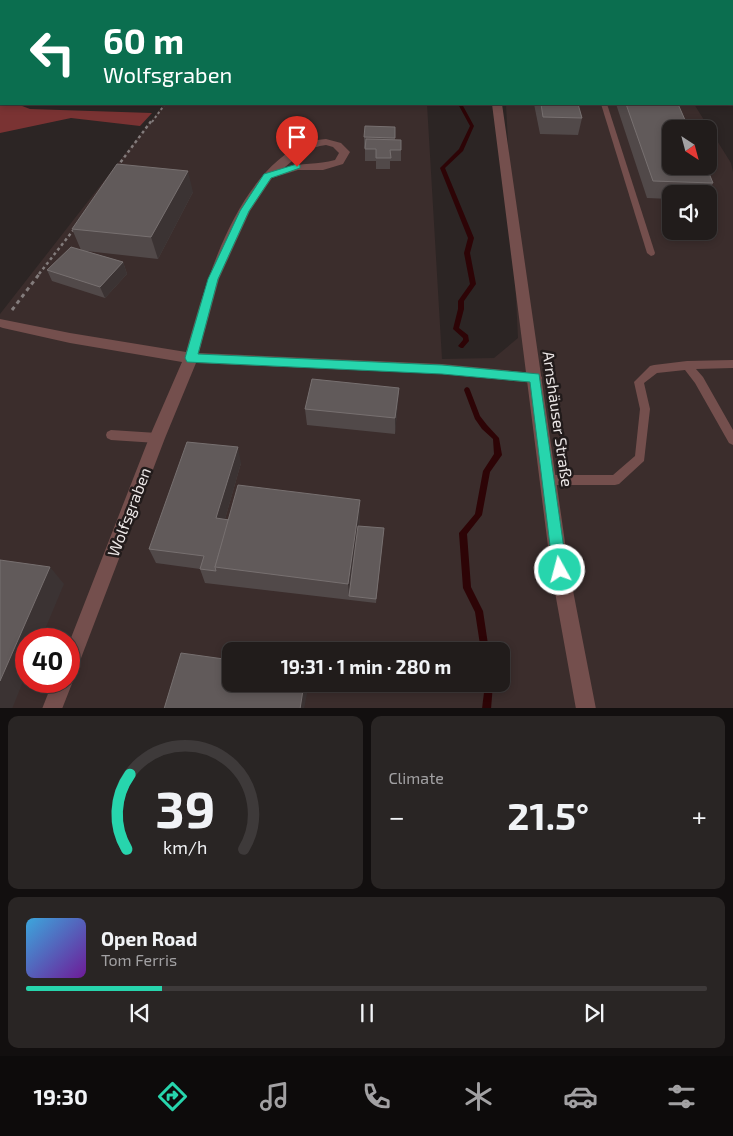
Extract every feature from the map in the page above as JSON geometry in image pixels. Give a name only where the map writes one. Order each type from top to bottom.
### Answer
[{"type":"street","name":"Arnshäuser Straße","points":[[497,105],[560,570],[586,708]]},
{"type":"street","name":"Wolfsgraben","points":[[80,638],[157,438],[191,358],[213,279],[244,211],[268,176],[291,156],[310,144],[326,142],[337,145],[345,152],[339,162],[323,166],[297,167],[268,176]]},
{"type":"street","points":[[2,325],[78,340],[191,358],[442,369],[535,378]]},
{"type":"street","points":[[52,708],[58,693]]},
{"type":"lane","points":[[604,105],[651,253]]},
{"type":"lane","points":[[549,480],[615,480],[640,458],[645,409],[639,382],[654,369],[687,365],[733,364]]},
{"type":"lane","points":[[687,365],[699,380],[733,440]]},
{"type":"lane","points":[[111,435],[157,438]]},
{"type":"path","points":[[116,168],[163,105]]},
{"type":"path","points":[[2,325],[26,290],[80,221]]},
{"type":"shaded area","points":[[0,105],[20,105],[30,109],[152,113],[140,126],[71,118],[0,133]]},
{"type":"shaded area","points":[[163,105],[427,105],[442,359],[494,358],[518,338],[506,105],[695,105],[704,120],[662,120],[662,175],[718,175],[718,142],[731,163],[733,172],[733,708],[0,708],[0,314]]},
{"type":"building","points":[[541,105],[578,105],[582,118],[543,117]]},
{"type":"building","points":[[626,105],[678,105],[685,120],[662,120],[662,175],[710,175],[713,183],[653,181]]},
{"type":"building","points":[[365,126],[395,127],[395,138],[364,137]]},
{"type":"building","points":[[366,139],[401,140],[401,150],[390,150],[391,158],[376,158],[376,149],[365,149]]},
{"type":"building","points":[[117,164],[188,171],[151,237],[72,229]]},
{"type":"building","points":[[71,247],[123,262],[100,287],[47,270]]},
{"type":"building","points":[[312,379],[399,388],[395,418],[305,409]]},
{"type":"building","points":[[187,442],[238,447],[216,518],[229,520],[215,567],[216,571],[200,569],[204,556],[149,549]]},
{"type":"building","points":[[238,485],[360,500],[348,584],[215,567]]},
{"type":"building","points":[[358,526],[384,528],[376,599],[349,596]]},
{"type":"building","points":[[0,560],[50,567],[23,628],[15,628],[15,647],[0,681]]},
{"type":"building","points":[[181,653],[222,659],[222,692],[303,692],[300,708],[164,708]]},
{"type":"waterway","points":[[461,105],[472,126],[461,150],[442,168],[471,238],[467,253],[473,284],[461,301],[456,329],[466,337],[466,341],[461,346]]},
{"type":"waterway","points":[[467,390],[477,417],[496,438],[498,455],[487,471],[478,515],[463,533],[467,588],[479,611],[484,642]]},
{"type":"waterway","points":[[486,708],[488,692]]},
{"type":"route","points":[[297,167],[268,176],[244,211],[213,279],[191,358],[442,369],[535,378],[560,570]]}]
